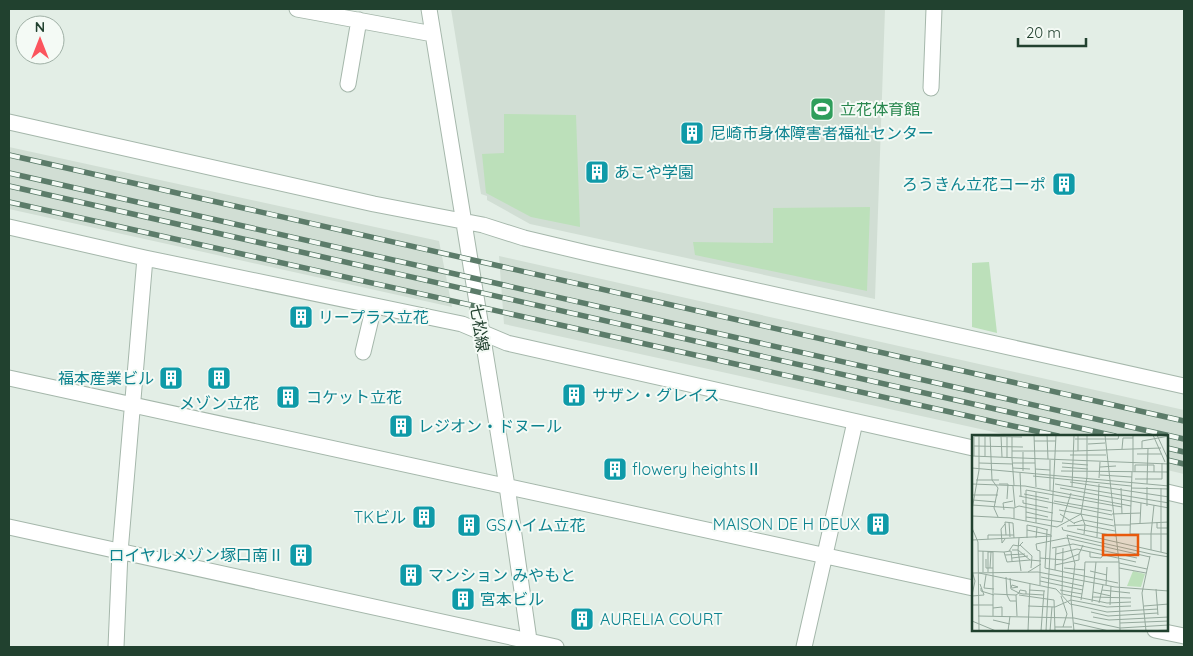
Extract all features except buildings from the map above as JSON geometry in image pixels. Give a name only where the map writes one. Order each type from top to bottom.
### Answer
[{"type":"street","points":[[297,9],[434,34]]},
{"type":"street","name":"七松線","points":[[429,9],[530,644]]},
{"type":"street","points":[[931,88],[934,9]]},
{"type":"street","points":[[348,84],[359,20]]},
{"type":"street","points":[[9,122],[374,204],[463,221],[587,253],[1184,386]]},
{"type":"street","points":[[9,227],[145,258],[462,324],[507,343],[972,448]]},
{"type":"street","points":[[116,647],[120,552],[145,258]]},
{"type":"street","points":[[364,352],[374,306]]},
{"type":"street","points":[[9,378],[972,588]]},
{"type":"street","points":[[804,647],[855,422]]},
{"type":"street","points":[[1168,492],[1184,496]]},
{"type":"street","points":[[9,527],[530,644],[556,647]]},
{"type":"street","points":[[1160,631],[1184,636]]},
{"type":"shaded area","points":[[451,9],[885,9],[875,299],[530,224],[487,200],[487,196],[481,194]]},
{"type":"shaded area","points":[[9,147],[439,241],[452,307],[9,209]]},
{"type":"shaded area","points":[[499,256],[1184,410],[1184,474],[1168,470],[1168,435],[1007,435],[504,324]]},
{"type":"green space","points":[[504,114],[576,115],[580,227],[531,217],[486,193],[482,154],[504,153]]},
{"type":"green space","points":[[870,207],[867,291],[695,255],[693,242],[773,243],[773,208]]},
{"type":"green space","points":[[989,262],[997,333],[972,327],[972,263]]},
{"type":"railway","points":[[9,155],[1184,421]]},
{"type":"railway","points":[[9,173],[1166,435]]},
{"type":"railway","points":[[9,186],[1111,435]]},
{"type":"railway","points":[[9,202],[1054,435]]},
{"type":"railway","points":[[1168,435],[1184,439]]},
{"type":"railway","points":[[1168,448],[1184,452]]},
{"type":"railway","points":[[1168,460],[1184,464]]},
{"type":"place","name":"立花体育館","points":[[822,109]]},
{"type":"place","name":"尼崎市身体障害者福祉センター","points":[[692,133]]},
{"type":"place","name":"あこや学園","points":[[597,172]]},
{"type":"place","name":"ろうきん立花コーポ","points":[[1064,184]]},
{"type":"place","name":"リープラス立花","points":[[301,317]]},
{"type":"place","name":"福本産業ビル","points":[[171,378]]},
{"type":"place","name":"メゾン立花","points":[[219,378]]},
{"type":"place","name":"サザン・グレイス","points":[[574,395]]},
{"type":"place","name":"コケット立花","points":[[288,397]]},
{"type":"place","name":"レジオン・ドヌール","points":[[401,426]]},
{"type":"place","name":"flowery heightsⅡ","points":[[615,469]]},
{"type":"place","name":"TKビル","points":[[424,517]]},
{"type":"place","name":"MAISON DE H DEUX","points":[[878,524]]},
{"type":"place","name":"GSハイム立花","points":[[469,525]]},
{"type":"place","name":"ロイヤルメゾン塚口南Ⅱ","points":[[301,555]]},
{"type":"place","name":"マンション みやもと","points":[[411,575]]},
{"type":"place","name":"宮本ビル","points":[[463,599]]},
{"type":"place","name":"AURELIA COURT","points":[[582,619]]}]
